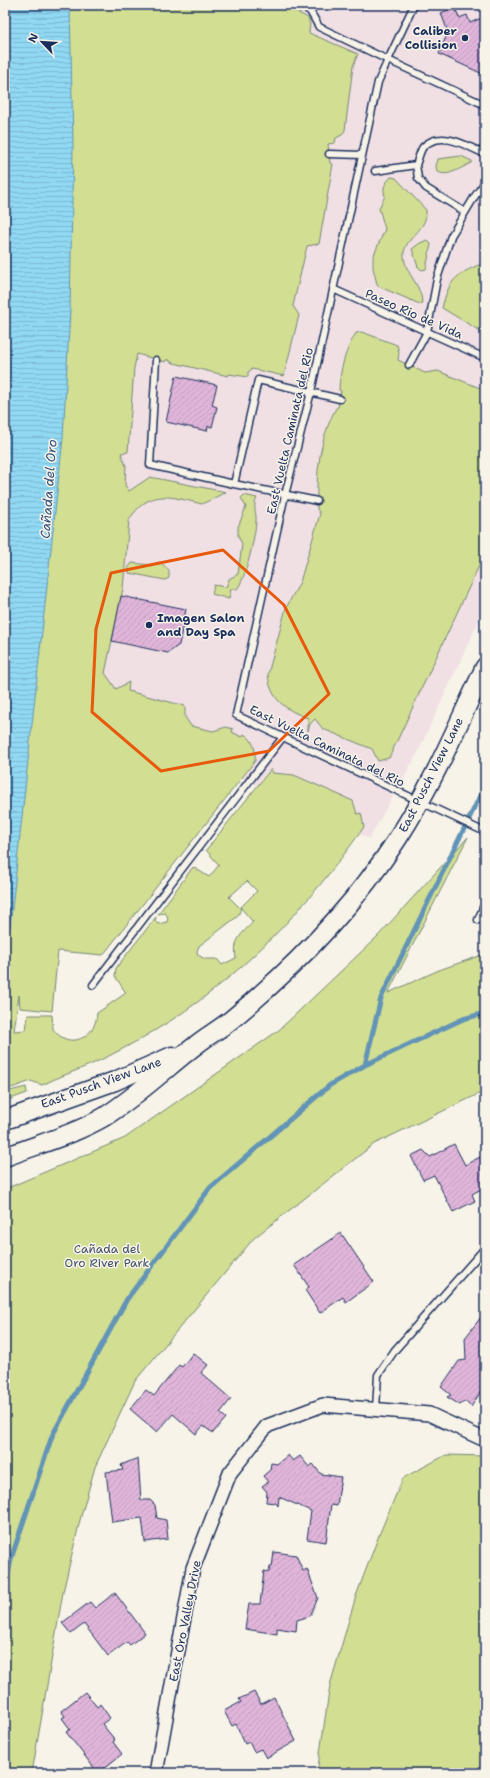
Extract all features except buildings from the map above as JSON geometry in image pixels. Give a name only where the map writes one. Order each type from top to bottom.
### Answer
[{"type":"main road","name":"East Pusch View Lane","points":[[5,1157],[75,1130],[103,1117],[142,1090],[197,1044],[229,1022],[302,956],[335,922],[399,837],[437,769],[485,666]]},
{"type":"main road","name":"East Pusch View Lane","points":[[5,1120],[26,1111],[115,1081],[158,1064],[197,1044]]},
{"type":"street","name":"East Oro Valley Drive","points":[[156,1773],[194,1568],[230,1473],[267,1426],[323,1404],[429,1414],[485,1440]]},
{"type":"lane","points":[[297,5],[310,11],[319,27],[485,105]]},
{"type":"lane","name":"East Vuelta Caminata del Rio","points":[[414,5],[378,82],[311,392],[285,496],[236,715],[484,832]]},
{"type":"lane","points":[[465,212],[426,188],[418,178],[416,165],[422,148],[436,139],[456,141],[485,154]]},
{"type":"lane","points":[[329,154],[362,155]]},
{"type":"lane","points":[[375,171],[416,165]]},
{"type":"lane","points":[[409,365],[427,332],[437,279],[451,236],[485,182]]},
{"type":"lane","name":"Paseo Rio de Vida","points":[[333,289],[485,358]]},
{"type":"lane","points":[[156,360],[150,465],[285,496],[317,501]]},
{"type":"lane","points":[[234,484],[258,380],[340,399]]},
{"type":"lane","points":[[92,986],[283,737]]},
{"type":"lane","points":[[478,920],[485,903]]},
{"type":"lane","points":[[376,1409],[378,1375],[395,1350],[485,1248]]},
{"type":"highlighted area","points":[[223,550],[284,605],[329,694],[269,751],[161,771],[92,712],[96,629],[111,573]]},
{"type":"shaded area","points":[[147,5],[485,5],[485,607],[418,752],[369,839],[83,702]]},
{"type":"green space","points":[[5,5],[284,5],[308,18],[310,24],[309,33],[358,54],[353,66],[345,130],[342,135],[336,138],[335,143],[328,144],[330,163],[333,164],[319,244],[307,246],[293,306],[299,315],[284,376],[252,369],[248,372],[248,377],[229,374],[228,376],[170,362],[170,360],[166,360],[165,362],[137,354],[134,368],[128,452],[121,453],[126,466],[125,485],[129,491],[150,477],[226,492],[202,504],[171,497],[153,499],[145,503],[137,510],[129,520],[123,589],[105,673],[116,689],[129,682],[128,691],[185,706],[185,717],[191,726],[213,731],[226,727],[233,729],[232,732],[242,737],[244,734],[250,739],[254,746],[255,761],[103,955],[58,951],[52,1011],[20,1008],[19,995],[14,1031],[26,1030],[28,1015],[52,1015],[53,1029],[59,1036],[74,1040],[81,1039],[87,1035],[92,1029],[97,1013],[126,993],[115,976],[116,968],[156,917],[155,921],[158,924],[167,922],[168,917],[165,913],[158,914],[193,867],[209,877],[219,865],[206,850],[271,769],[273,773],[294,775],[353,801],[357,814],[361,813],[364,827],[319,886],[295,914],[243,966],[214,989],[185,1011],[124,1048],[92,1064],[42,1085],[31,1081],[6,1090],[6,1092],[26,1087],[27,1093],[5,1101]],"holes":[[[247,881],[257,891],[240,908],[229,897]],[[241,908],[253,922],[237,942],[235,952],[236,958],[222,965],[217,959],[205,959],[198,955],[197,951],[199,946],[238,916]]]},
{"type":"green space","points":[[461,156],[472,161],[471,163],[445,174],[437,171],[436,166],[438,159]]},
{"type":"green space","points":[[391,177],[396,178],[426,210],[426,218],[420,229],[407,244],[404,256],[407,269],[420,292],[422,305],[380,287],[377,284],[373,268],[373,257],[385,229],[379,208],[385,196],[385,186]]},
{"type":"green space","points":[[427,240],[431,244],[426,269],[422,270],[418,267],[412,249]]},
{"type":"green space","points":[[481,264],[485,264],[485,334],[442,308],[447,291],[454,280],[459,275]]},
{"type":"green space","points":[[362,332],[397,345],[399,353],[398,360],[425,373],[438,371],[485,390],[485,553],[389,758],[378,761],[372,749],[323,729],[315,719],[310,724],[308,731],[308,718],[292,711],[275,697],[269,683],[268,674],[286,608],[300,582],[320,514],[317,509],[318,470],[322,445],[326,432],[330,420],[338,407],[341,391],[339,390],[342,367],[356,333]]},
{"type":"green space","points":[[244,495],[257,498],[255,504],[255,528],[250,557],[244,576],[237,589],[231,589],[229,599],[212,594],[214,585],[226,587],[229,579],[238,574],[242,544],[238,536],[238,527],[246,507],[241,498]]},
{"type":"green space","points":[[160,562],[169,570],[169,578],[165,580],[129,573],[128,568],[132,563],[151,565]]},
{"type":"green space","name":"Cañada del Oro River Park","points":[[468,837],[388,993],[439,970],[485,954],[485,1091],[374,1144],[254,1238],[135,1381],[95,1467],[80,1520],[63,1592],[32,1773],[5,1773],[5,1189],[125,1138],[279,1030],[378,936]]},
{"type":"green space","points":[[446,1455],[485,1456],[485,1773],[317,1773],[330,1685],[356,1596],[379,1535],[403,1478]]},
{"type":"water","name":"Cañada del Oro","points":[[5,5],[70,5],[73,145],[70,311],[63,438],[10,927],[5,939]]},
{"type":"waterway","points":[[365,1065],[381,998],[485,786]]},
{"type":"waterway","points":[[5,1590],[11,1559],[52,1436],[127,1299],[210,1188],[330,1085],[365,1065],[463,1019],[485,1013]]},
{"type":"place","name":"Caliber Collision","points":[[465,38]]},
{"type":"place","name":"Imagen Salon and Day Spa","points":[[149,625]]}]
